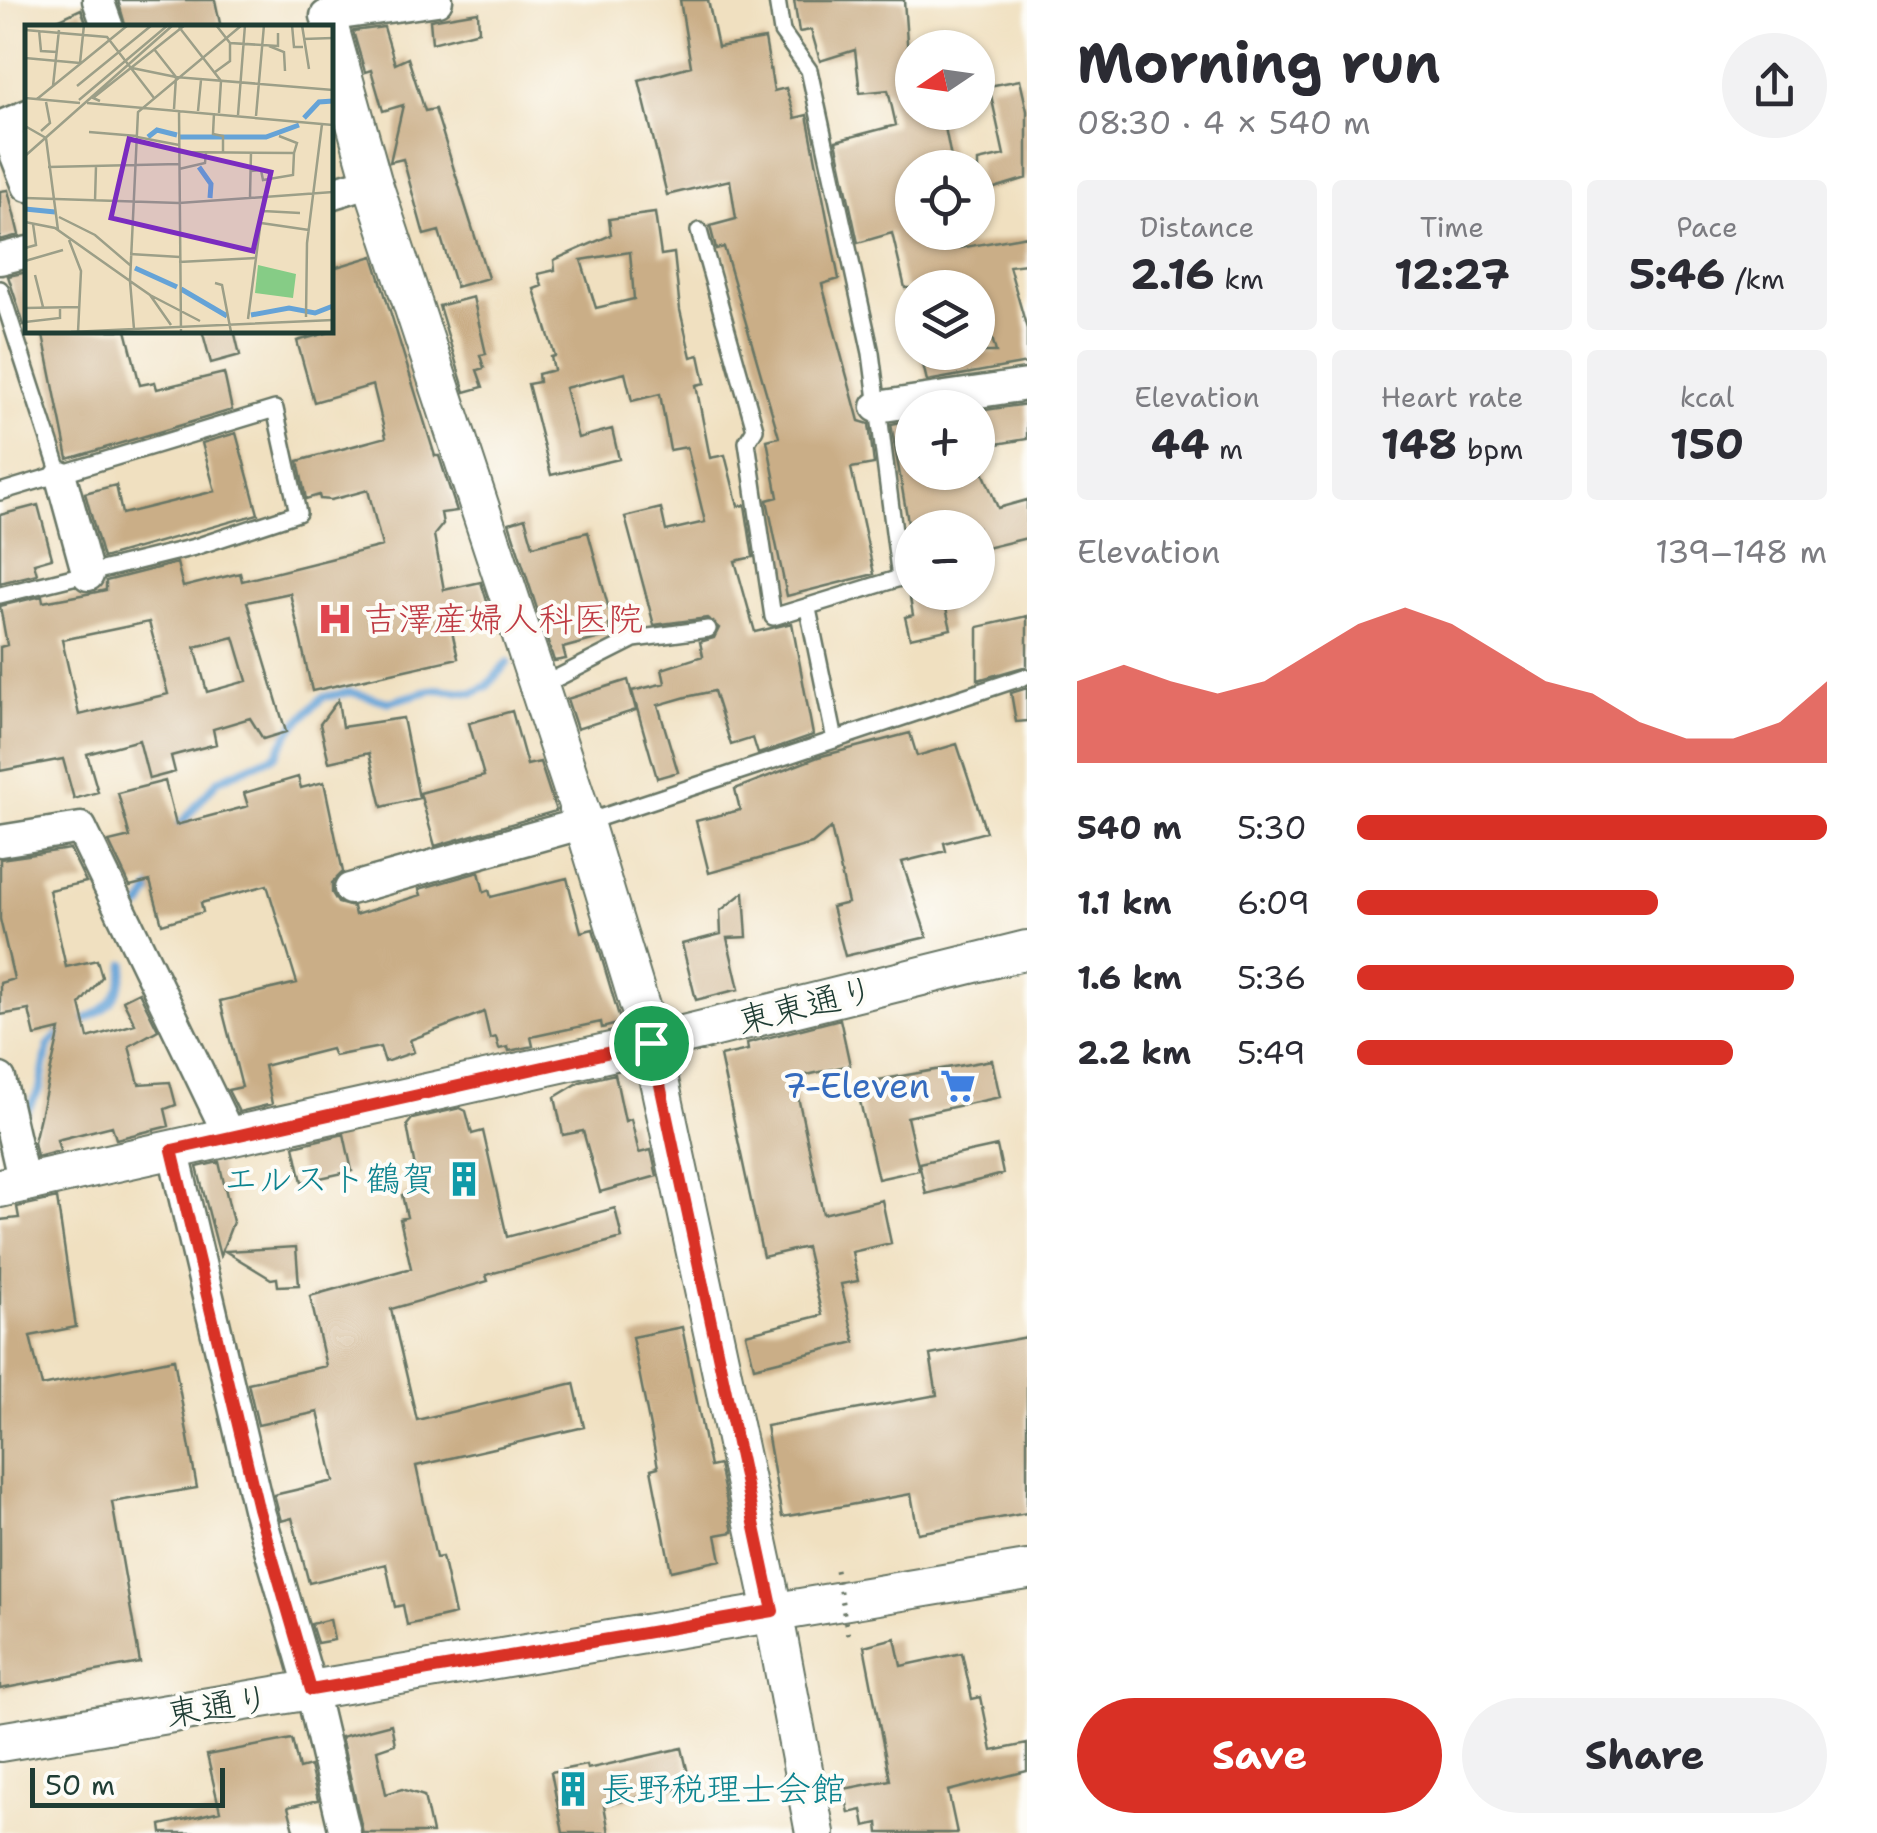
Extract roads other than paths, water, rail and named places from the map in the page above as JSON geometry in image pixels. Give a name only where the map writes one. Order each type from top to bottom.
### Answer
[{"type":"street","points":[[98,0],[107,25]]},
{"type":"street","points":[[326,19],[437,0]]},
{"type":"street","points":[[332,40],[372,181],[584,823],[651,1043],[773,1611],[815,1833]]},
{"type":"street","points":[[25,116],[4,125],[25,178]]},
{"type":"street","points":[[332,193],[372,181]]},
{"type":"street","points":[[0,259],[25,253]]},
{"type":"street","points":[[877,407],[1027,386]]},
{"type":"street","points":[[61,477],[88,575]]},
{"type":"street","points":[[350,890],[584,823]]},
{"type":"street","points":[[0,842],[82,828],[229,1134]]},
{"type":"street","name":"東東通り","points":[[12,1186],[229,1134],[651,1043],[1027,950]]},
{"type":"street","points":[[0,1080],[12,1186]]},
{"type":"street","points":[[172,1150],[258,1508],[311,1690],[344,1833]]},
{"type":"street","name":"東通り","points":[[0,1742],[1027,1570]]},
{"type":"lane","points":[[699,230],[755,430],[747,442],[773,618],[900,578],[870,353],[809,70],[782,32],[777,0]]},
{"type":"lane","points":[[0,288],[61,477]]},
{"type":"lane","points":[[0,492],[61,477],[275,410],[298,512],[195,547],[0,596]]},
{"type":"lane","points":[[808,609],[835,740]]},
{"type":"lane","points":[[537,688],[634,639],[708,629]]},
{"type":"lane","points":[[584,823],[1024,677]]},
{"type":"waterway","points":[[173,833],[218,780],[276,755],[292,728],[323,697],[350,692],[389,702],[436,689],[474,693],[487,686],[508,662]]},
{"type":"waterway","points":[[130,914],[142,906],[155,883]]},
{"type":"waterway","points":[[19,1124],[40,1089],[48,1046],[105,1007],[121,984],[125,964]]},
{"type":"place","name":"吉澤産婦人科医院","points":[[335,619]]},
{"type":"place","name":"7-Eleven","points":[[958,1086]]},
{"type":"place","name":"エルスト鶴賀","points":[[464,1179]]},
{"type":"place","name":"長野税理士会館","points":[[573,1789]]}]
